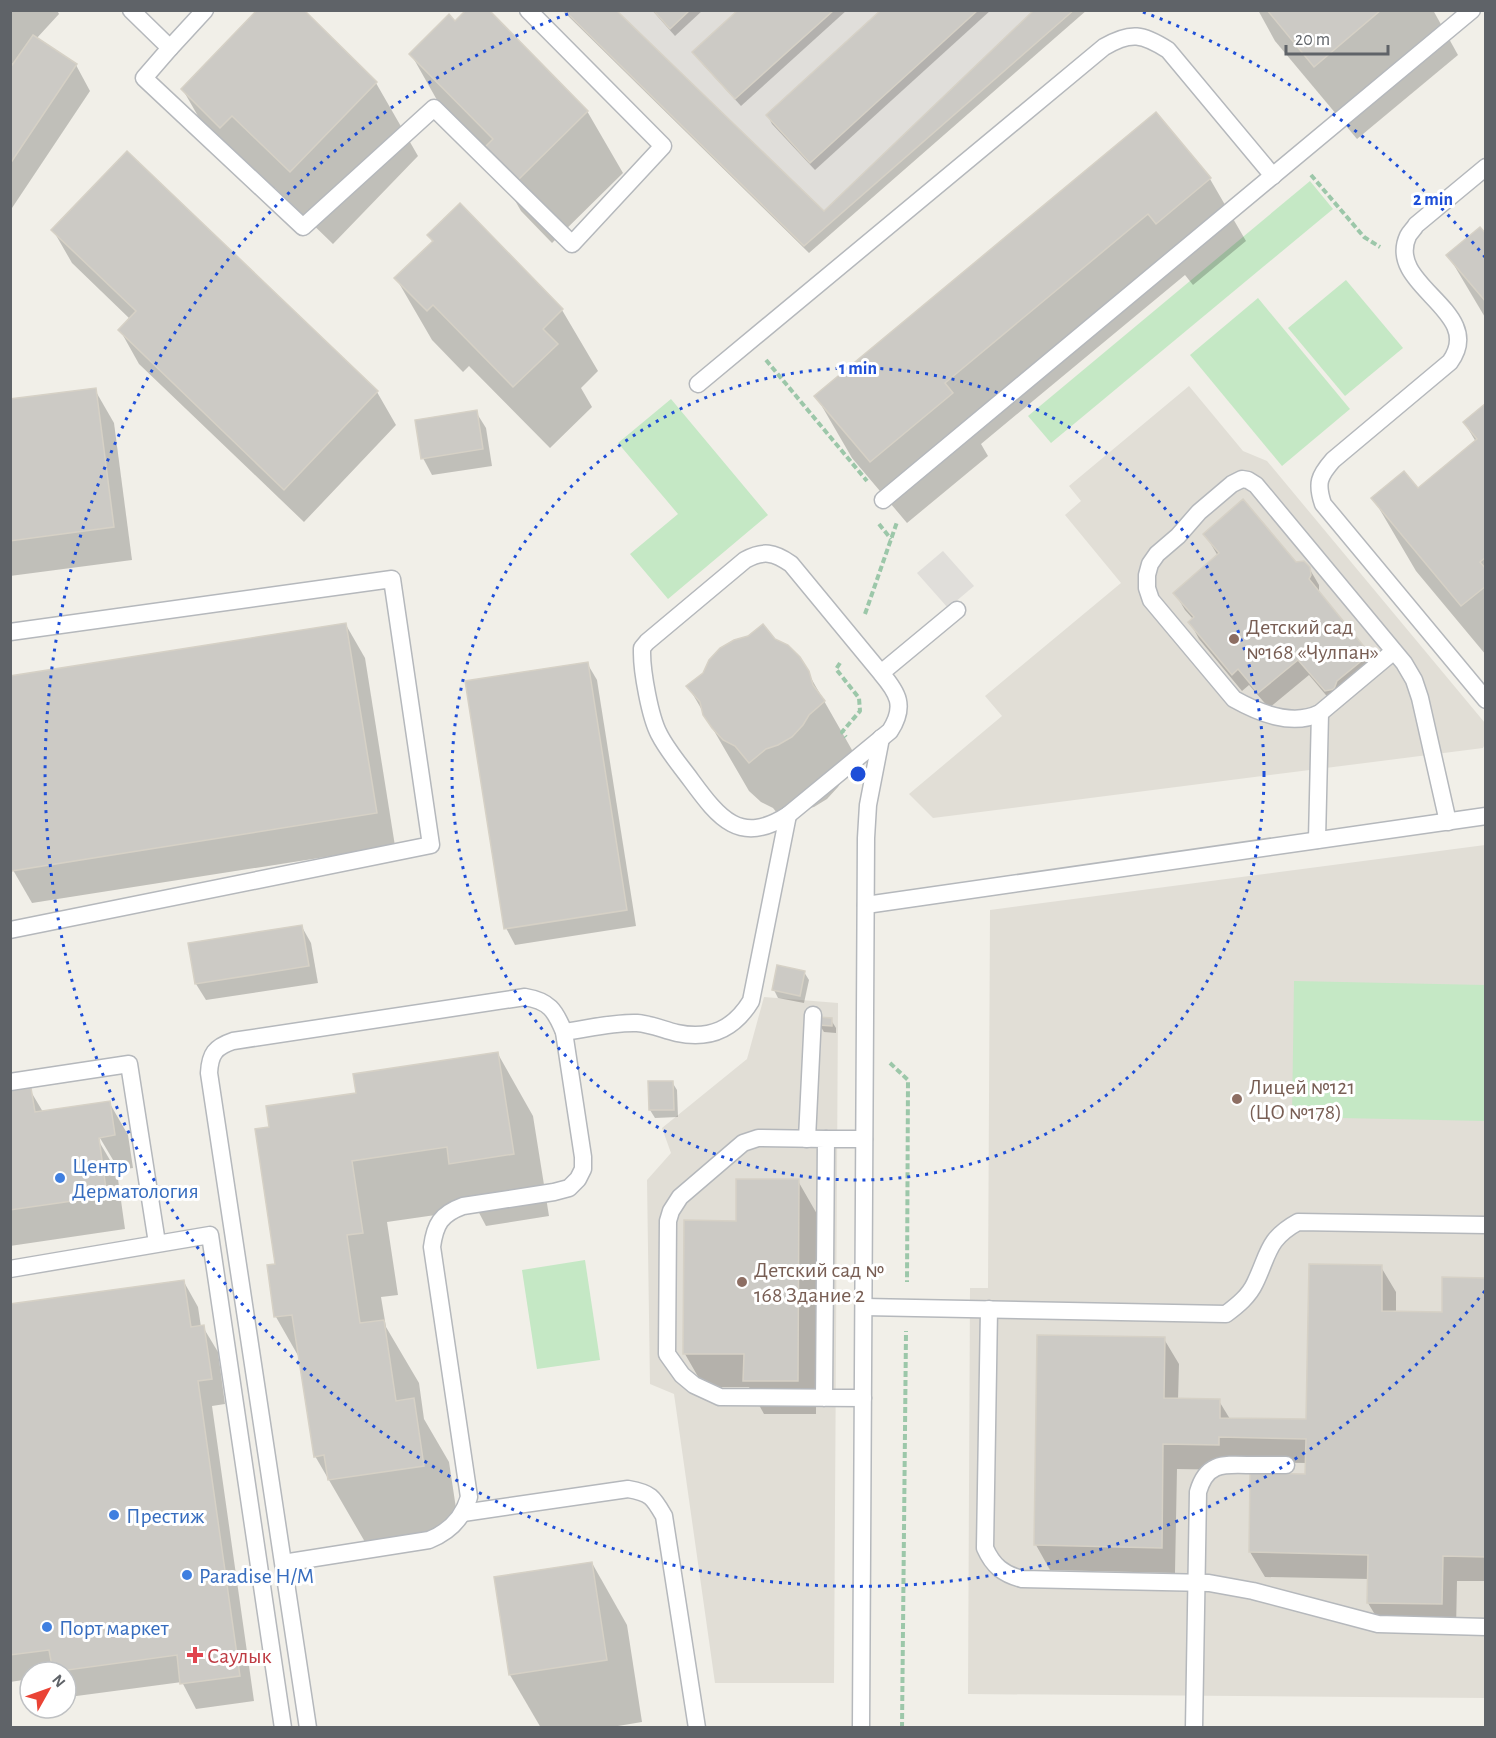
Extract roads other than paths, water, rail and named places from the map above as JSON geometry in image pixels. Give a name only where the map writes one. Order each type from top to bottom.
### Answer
[{"type":"lane","points":[[131,10],[170,48]]},
{"type":"lane","points":[[205,10],[144,78],[303,227],[434,108],[572,244],[663,146],[528,10]]},
{"type":"lane","points":[[884,500],[1472,10]]},
{"type":"lane","points":[[698,384],[1116,40],[1138,36],[1152,40],[1168,50],[1273,176]]},
{"type":"lane","points":[[1485,167],[1416,225],[1408,236],[1405,247],[1411,271],[1456,325],[1458,346],[1450,362],[1333,460],[1322,472],[1319,481],[1319,492],[1323,504],[1485,700]]},
{"type":"lane","points":[[1394,651],[1320,713],[1306,718],[1283,718],[1248,707],[1234,699],[1151,600],[1147,588],[1150,564],[1157,554],[1218,495],[1238,481],[1248,480],[1256,485],[1394,651],[1411,672],[1418,689],[1448,822]]},
{"type":"lane","points":[[764,553],[781,557],[791,564],[881,673],[893,687],[898,698],[899,709],[896,722],[890,731],[788,815],[773,825],[748,828],[726,821],[712,808],[658,734],[652,715],[642,648],[745,560],[764,553]]},
{"type":"lane","points":[[10,632],[392,579],[431,845],[10,930]]},
{"type":"lane","points":[[881,673],[957,610]]},
{"type":"lane","points":[[1317,840],[1320,713]]},
{"type":"lane","points":[[861,1728],[867,812],[881,738]]},
{"type":"lane","points":[[564,1032],[633,1023],[651,1025],[684,1034],[702,1034],[719,1031],[737,1020],[751,1001],[788,815]]},
{"type":"lane","points":[[866,904],[1485,816]]},
{"type":"lane","points":[[283,1563],[429,1540],[447,1530],[463,1513],[470,1497],[432,1247],[435,1230],[442,1218],[463,1206],[569,1188],[579,1179],[583,1169],[564,1032],[556,1014],[547,1004],[537,999],[525,997],[233,1041],[222,1044],[210,1061],[209,1073],[283,1563],[308,1728]]},
{"type":"lane","points":[[807,1139],[813,1015]]},
{"type":"lane","points":[[10,1082],[129,1064],[157,1243]]},
{"type":"lane","points":[[863,1398],[720,1397],[694,1385],[682,1375],[667,1354],[668,1221],[680,1197],[743,1143],[758,1138],[864,1139]]},
{"type":"lane","points":[[824,1398],[826,1139]]},
{"type":"lane","points":[[864,1307],[1226,1314],[1247,1296],[1255,1283],[1268,1248],[1277,1236],[1298,1222],[1485,1225]]},
{"type":"lane","points":[[10,1269],[210,1235],[283,1728]]},
{"type":"lane","points":[[989,1309],[985,1548],[990,1560],[999,1570],[1009,1576],[1022,1579],[1209,1583],[1253,1591],[1384,1625],[1485,1627]]},
{"type":"lane","points":[[1194,1728],[1200,1482],[1207,1473],[1223,1464],[1286,1465]]},
{"type":"lane","points":[[463,1513],[628,1488],[642,1491],[653,1498],[664,1516],[697,1728]]},
{"type":"place","name":"Детский сад №168 «Чулпан»","points":[[1234,639]]},
{"type":"place","name":"Лицей №121 (ЦО №178)","points":[[1237,1099]]},
{"type":"place","name":"Центр Дерматология","points":[[60,1178]]},
{"type":"place","name":"Детский сад № 168 Здание 2","points":[[742,1282]]},
{"type":"place","name":"Престиж","points":[[114,1515]]},
{"type":"place","name":"Paradise H/M","points":[[187,1575]]},
{"type":"place","name":"Порт маркет","points":[[47,1627]]},
{"type":"place","name":"Саулык","points":[[195,1655]]}]
